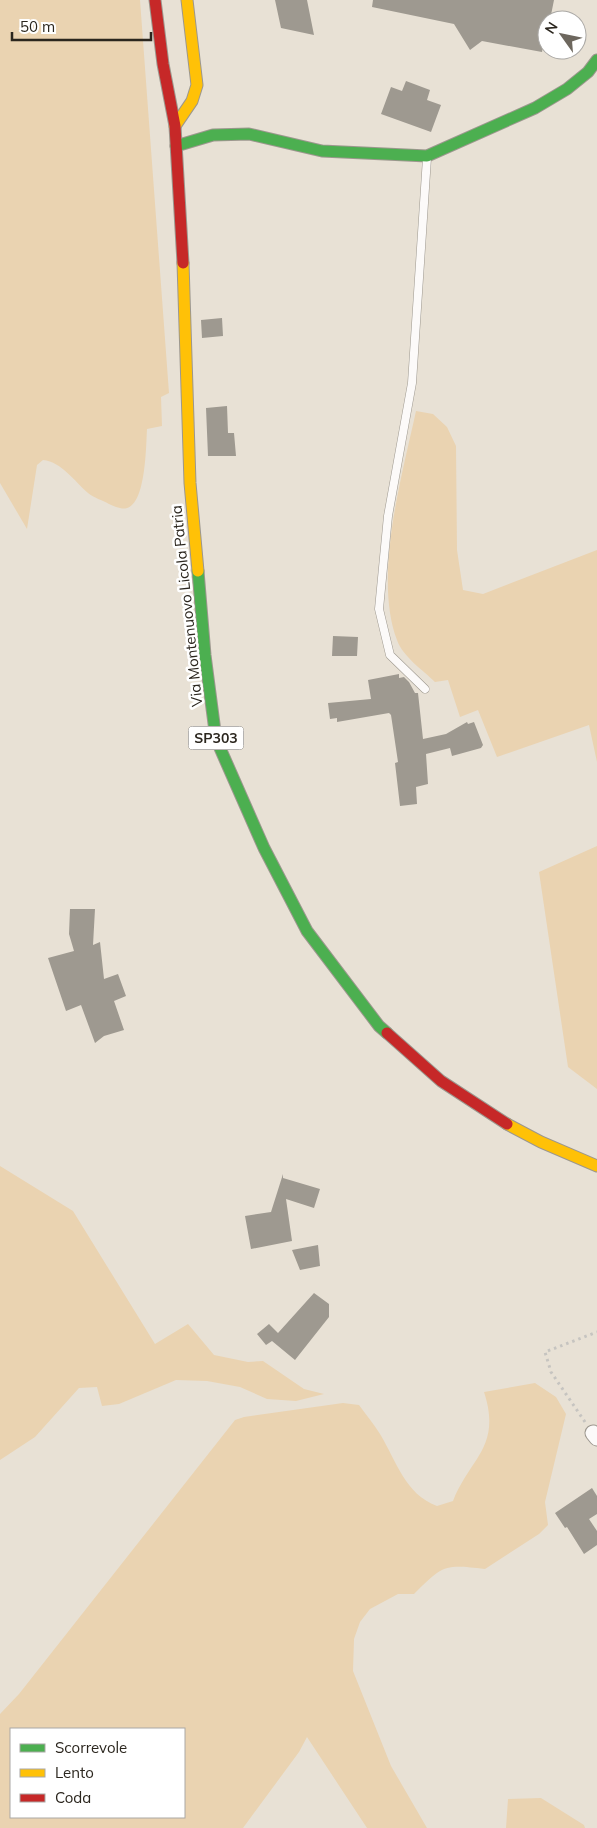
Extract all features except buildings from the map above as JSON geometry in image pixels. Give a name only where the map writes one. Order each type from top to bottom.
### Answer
[{"type":"main road","name":"Via Montenuovo Licola Patria","points":[[155,0],[163,64],[175,126],[184,276],[190,483],[205,655],[216,739],[264,848],[307,931],[379,1026],[441,1081],[494,1117],[541,1142],[597,1166]]},
{"type":"main road","points":[[175,126],[192,101],[197,85],[187,0]]},
{"type":"main road","points":[[163,64],[181,79],[189,78],[194,58]]},
{"type":"main road","points":[[176,146],[213,134],[249,134],[322,151],[371,156],[427,156],[535,108],[568,89],[588,72],[597,60]]},
{"type":"lane","points":[[424,689],[390,655],[379,609],[388,516],[412,383],[427,156]]},
{"type":"path","points":[[595,1436],[551,1372],[545,1352],[597,1332]]},
{"type":"shaded area","points":[[0,0],[140,0],[169,393],[161,397],[162,426],[147,429],[144,473],[138,496],[133,504],[127,508],[120,508],[95,498],[62,468],[43,460],[37,465],[27,529],[0,483]]},
{"type":"shaded area","points":[[416,411],[433,414],[447,427],[456,446],[457,550],[463,590],[483,594],[597,550],[597,762],[589,725],[497,757],[478,710],[460,717],[448,680],[435,682],[408,658],[400,646],[390,615],[388,587],[389,557],[392,526]]},
{"type":"shaded area","points":[[597,846],[597,1089],[568,1067],[539,872]]},
{"type":"shaded area","points":[[0,1166],[73,1211],[155,1344],[188,1324],[214,1355],[248,1362],[263,1361],[304,1389],[324,1394],[296,1401],[267,1399],[240,1387],[207,1381],[176,1380],[119,1404],[102,1406],[97,1387],[79,1388],[35,1437],[0,1460]]},
{"type":"shaded area","points":[[535,1383],[556,1397],[566,1414],[545,1502],[548,1525],[539,1534],[485,1569],[452,1567],[445,1569],[438,1572],[414,1594],[398,1594],[370,1609],[360,1622],[354,1639],[353,1671],[391,1766],[427,1828],[367,1828],[307,1737],[299,1752],[243,1828],[0,1828],[0,1714],[19,1694],[235,1420],[244,1417],[343,1403],[359,1405],[380,1434],[409,1485],[426,1501],[437,1506],[453,1501],[482,1451],[487,1439],[489,1411],[484,1392]]},
{"type":"shaded area","points":[[541,1798],[584,1825],[585,1828],[506,1828],[508,1799]]},
{"type":"traffic: fast","points":[[176,146],[213,135],[249,134],[322,151],[427,156],[535,108],[567,89],[588,72],[597,60]]},
{"type":"traffic: fast","points":[[198,571],[205,655],[216,739],[264,848],[307,931],[379,1026],[387,1033]]},
{"type":"traffic: slow","points":[[175,126],[192,101],[197,85],[187,0]]},
{"type":"traffic: slow","points":[[183,263],[190,483],[198,571]]},
{"type":"traffic: slow","points":[[507,1124],[541,1142],[597,1166]]},
{"type":"traffic: jam","points":[[155,0],[163,64],[175,126],[183,263]]},
{"type":"traffic: jam","points":[[387,1033],[441,1081],[507,1124]]}]
